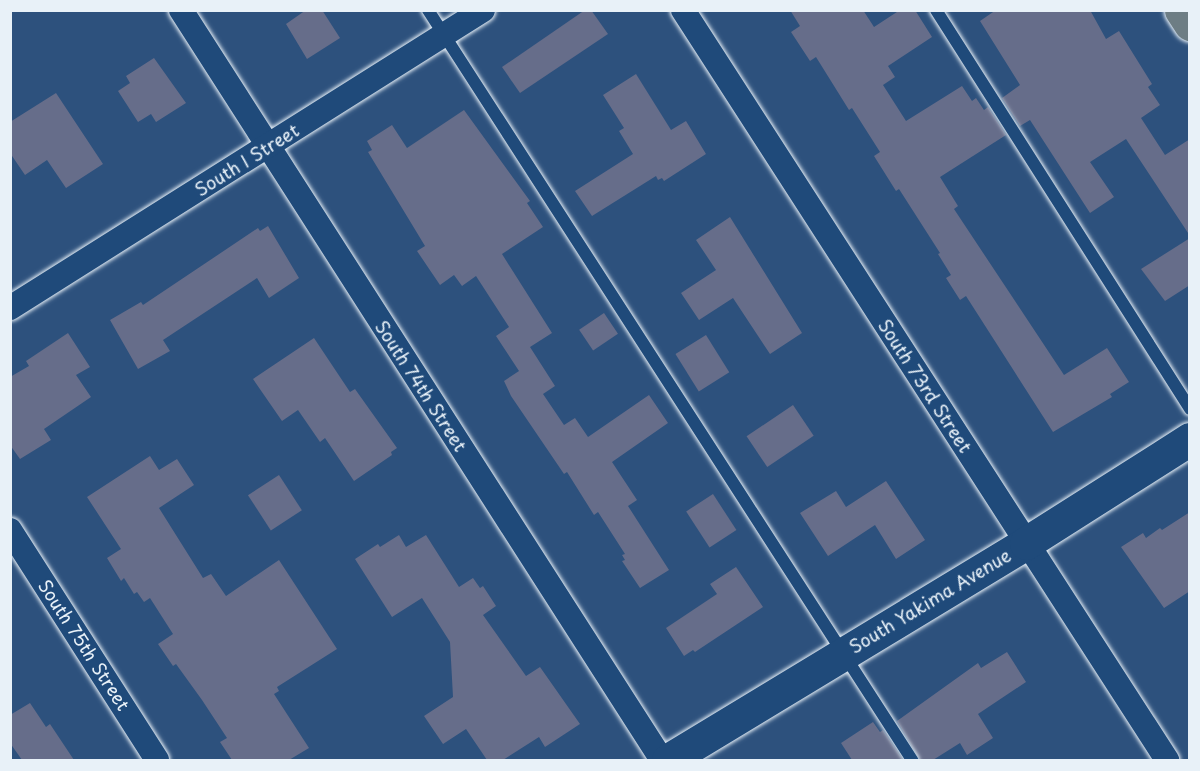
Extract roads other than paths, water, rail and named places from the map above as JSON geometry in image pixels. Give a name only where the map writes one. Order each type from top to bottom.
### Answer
[{"type":"main road","points":[[1181,10],[1190,24]]},
{"type":"main road","name":"South Yakima Avenue","points":[[668,760],[1026,543],[1190,439]]},
{"type":"street","name":"South 74th Street","points":[[181,10],[662,760]]},
{"type":"street","name":"South I Street","points":[[10,308],[483,10]]},
{"type":"street","name":"South 73rd Street","points":[[683,10],[1167,760]]},
{"type":"street","name":"South 75th Street","points":[[10,530],[157,760]]},
{"type":"lane","points":[[428,10],[912,760]]},
{"type":"lane","points":[[936,10],[1190,409]]}]
